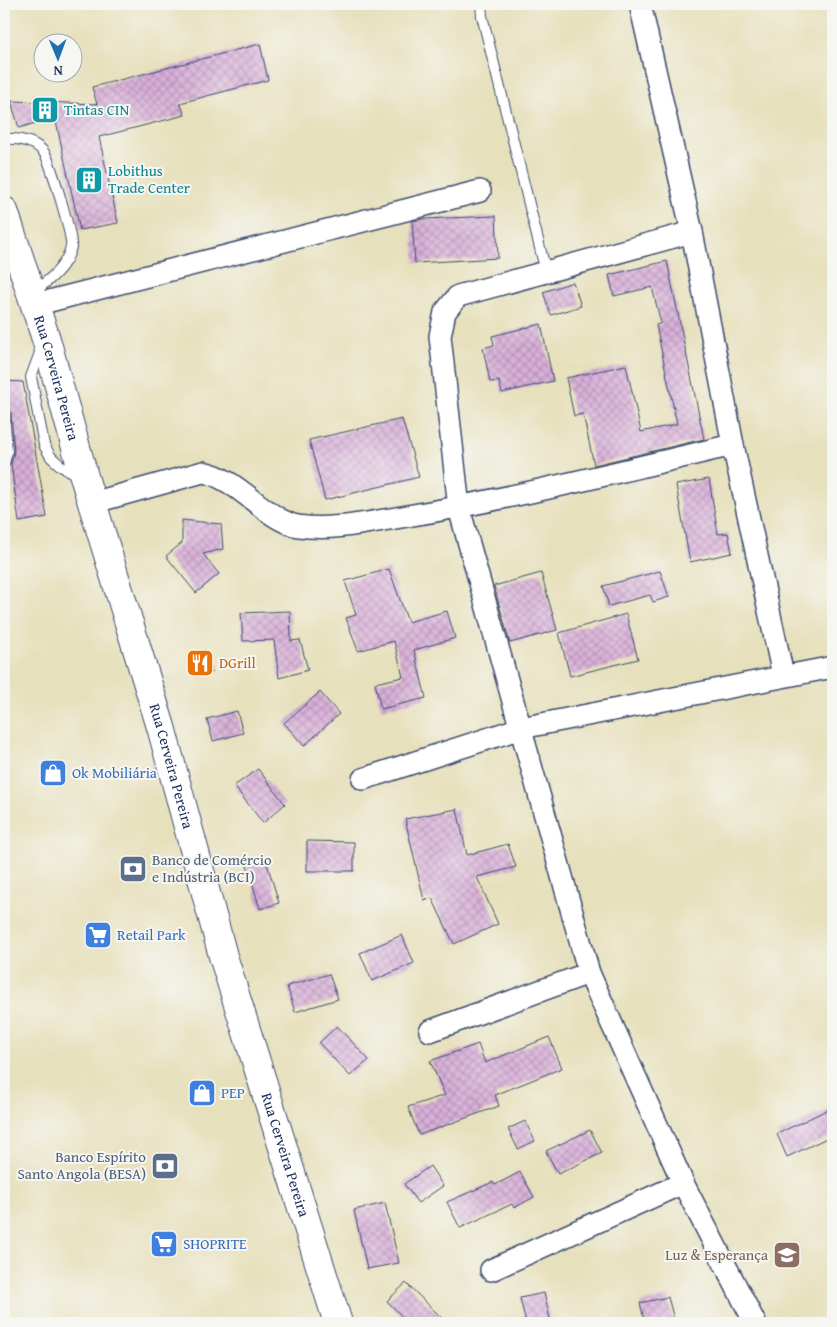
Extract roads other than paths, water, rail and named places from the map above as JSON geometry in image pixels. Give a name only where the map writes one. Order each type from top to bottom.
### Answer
[{"type":"main road","name":"Rua Cerveira Pereira","points":[[4,211],[46,339],[88,492],[161,727],[223,956],[338,1323]]},
{"type":"street","points":[[640,4],[692,232],[733,445],[783,675]]},
{"type":"street","points":[[33,300],[480,190]]},
{"type":"street","points":[[692,232],[458,296],[445,312],[440,336],[459,508],[589,973],[683,1183],[755,1323]]},
{"type":"street","points":[[88,492],[203,472],[217,474],[280,518],[295,525],[328,528],[459,508],[733,445]]},
{"type":"street","points":[[363,779],[521,728],[783,675],[833,667]]},
{"type":"street","points":[[430,1031],[589,973]]},
{"type":"street","points":[[491,1270],[683,1183]]},
{"type":"lane","points":[[481,4],[482,16],[546,272]]},
{"type":"lane","points":[[4,139],[30,141],[45,154],[70,232],[71,247],[63,263],[33,300]]},
{"type":"lane","points":[[4,413],[7,452],[4,463]]},
{"type":"place","name":"Tintas CIN","points":[[45,110]]},
{"type":"place","name":"Lobithus Trade Center","points":[[89,180]]},
{"type":"place","name":"DGrill","points":[[200,663]]},
{"type":"place","name":"Ok Mobiliária","points":[[53,773]]},
{"type":"place","name":"Banco de Comércio e Indústria (BCI)","points":[[133,869]]},
{"type":"place","name":"Retail Park","points":[[98,935]]},
{"type":"place","name":"PEP","points":[[202,1093]]},
{"type":"place","name":"Banco Espírito Santo Angola (BESA)","points":[[165,1166]]},
{"type":"place","name":"SHOPRITE","points":[[164,1244]]},
{"type":"place","name":"Luz & Esperança","points":[[787,1255]]}]
